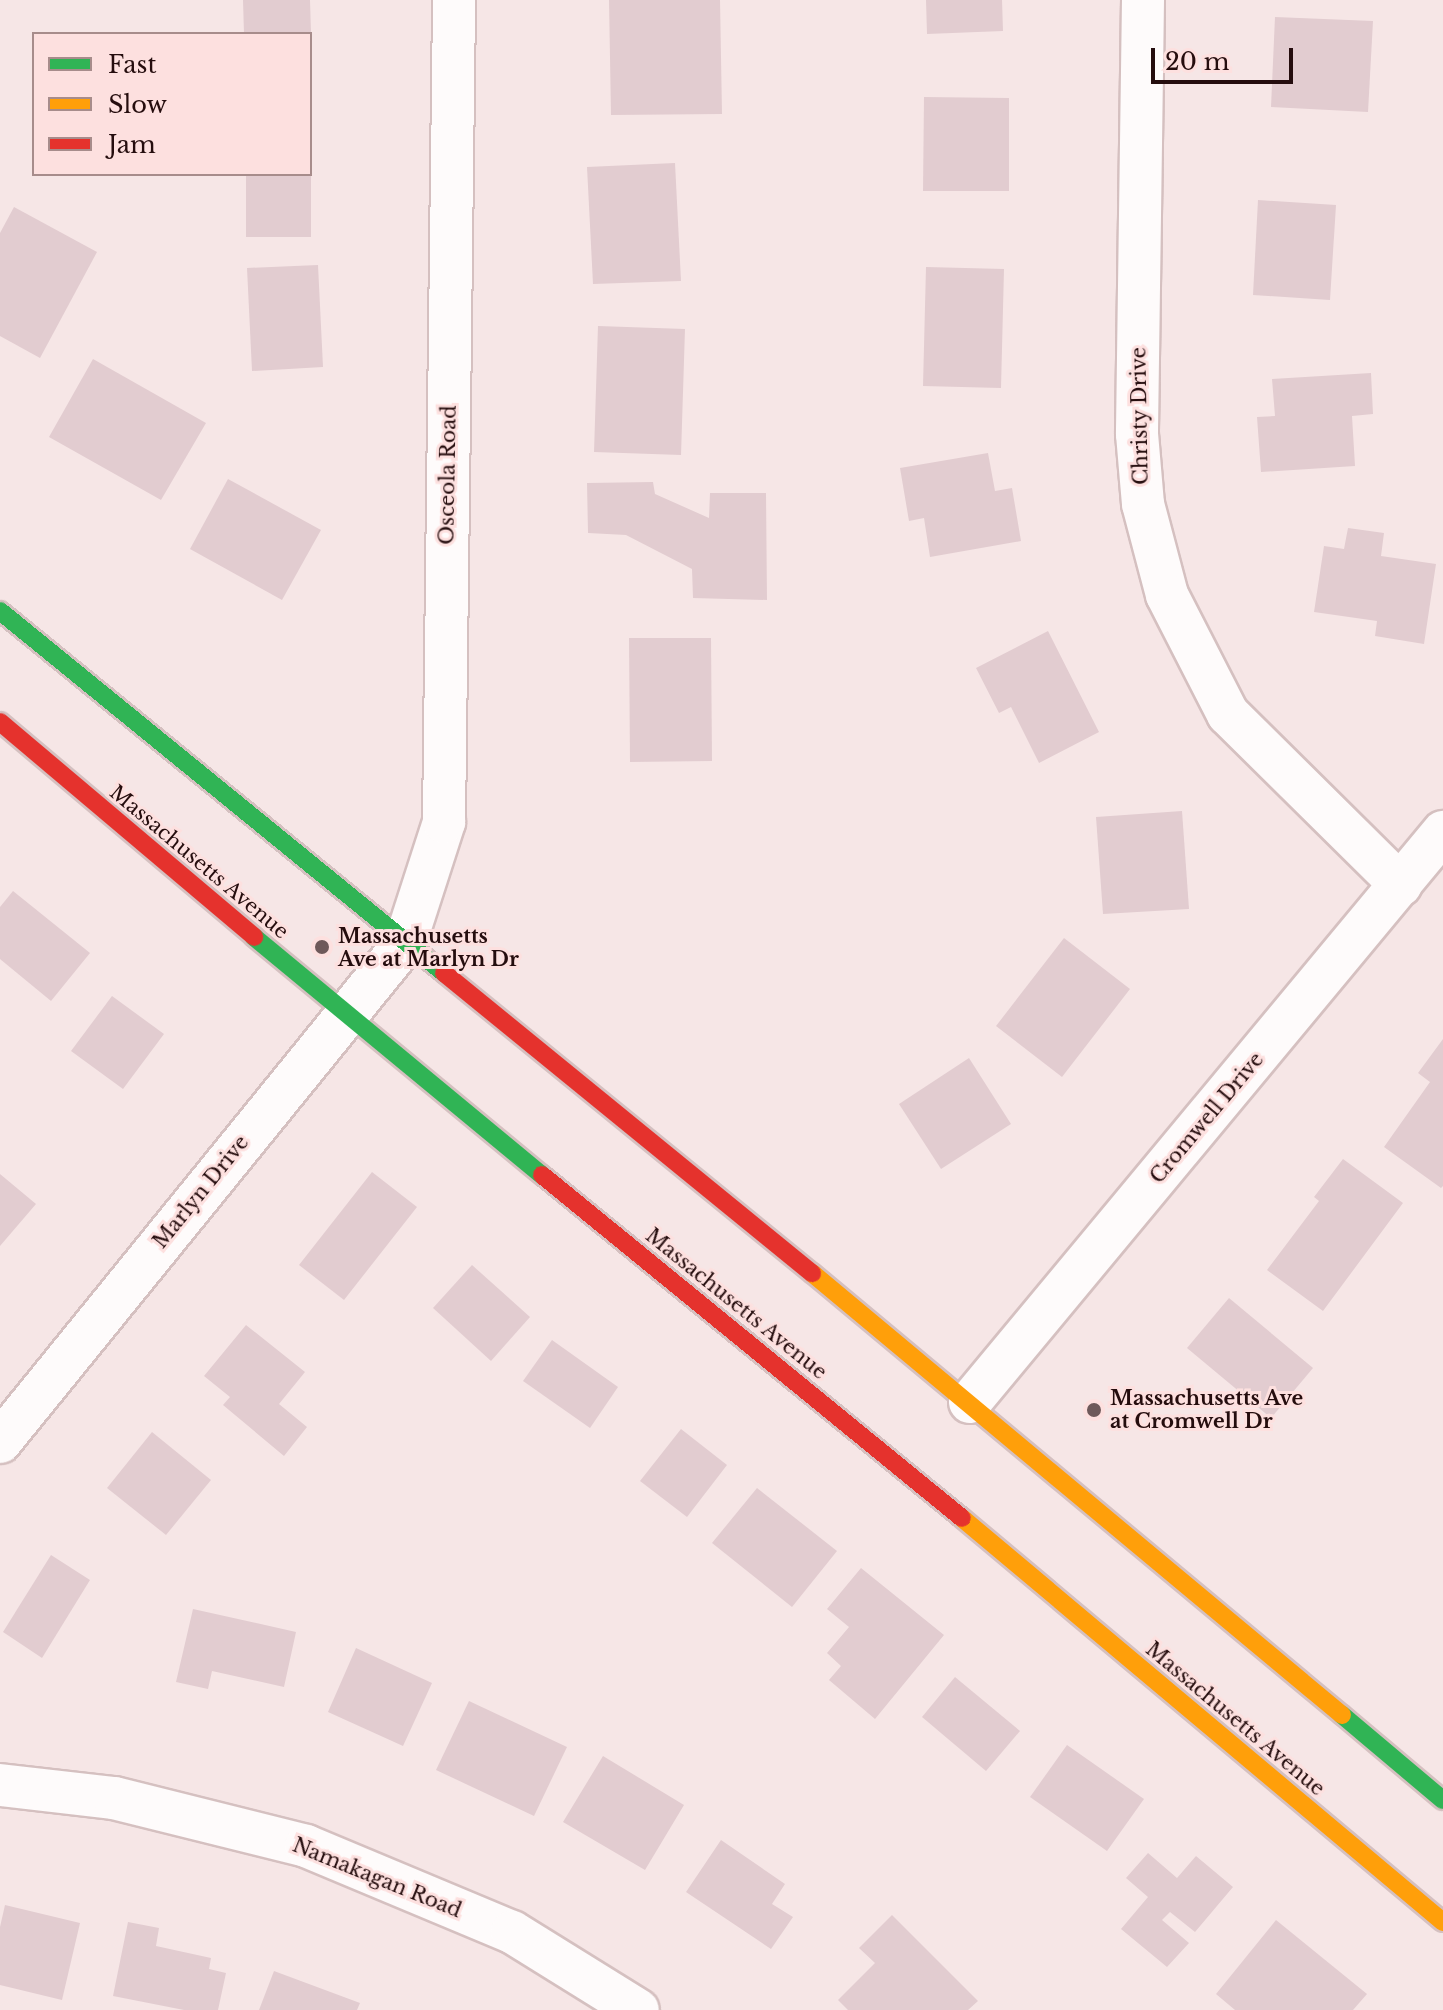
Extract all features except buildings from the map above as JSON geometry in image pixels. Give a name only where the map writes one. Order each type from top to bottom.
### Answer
[{"type":"main road","points":[[0,611],[970,1402],[1443,1800]]},
{"type":"main road","name":"Massachusetts Avenue","points":[[0,722],[346,1015],[908,1473],[1443,1922]]},
{"type":"street","name":"Osceola Road","points":[[405,943],[444,822],[454,0]]},
{"type":"street","name":"Christy Drive","points":[[1143,0],[1137,434],[1143,504],[1167,595],[1228,714],[1401,885]]},
{"type":"street","name":"Cromwell Drive","points":[[970,1402],[1443,832]]},
{"type":"street","name":"Marlyn Drive","points":[[5,1422],[405,943]]},
{"type":"street","name":"Namakagan Road","points":[[0,1785],[114,1798],[306,1846],[512,1932],[638,2010]]},
{"type":"traffic: fast","points":[[0,611],[444,973]]},
{"type":"traffic: fast","points":[[254,937],[542,1175]]},
{"type":"traffic: fast","points":[[1342,1715],[1443,1800]]},
{"type":"traffic: slow","points":[[812,1273],[1342,1715]]},
{"type":"traffic: slow","points":[[962,1518],[1443,1922]]},
{"type":"traffic: jam","points":[[0,722],[254,937]]},
{"type":"traffic: jam","points":[[444,973],[812,1273]]},
{"type":"traffic: jam","points":[[542,1175],[962,1518]]},
{"type":"place","name":"Massachusetts Ave at Marlyn Dr","points":[[322,947]]},
{"type":"place","name":"Massachusetts Ave at Cromwell Dr","points":[[1094,1410]]}]
